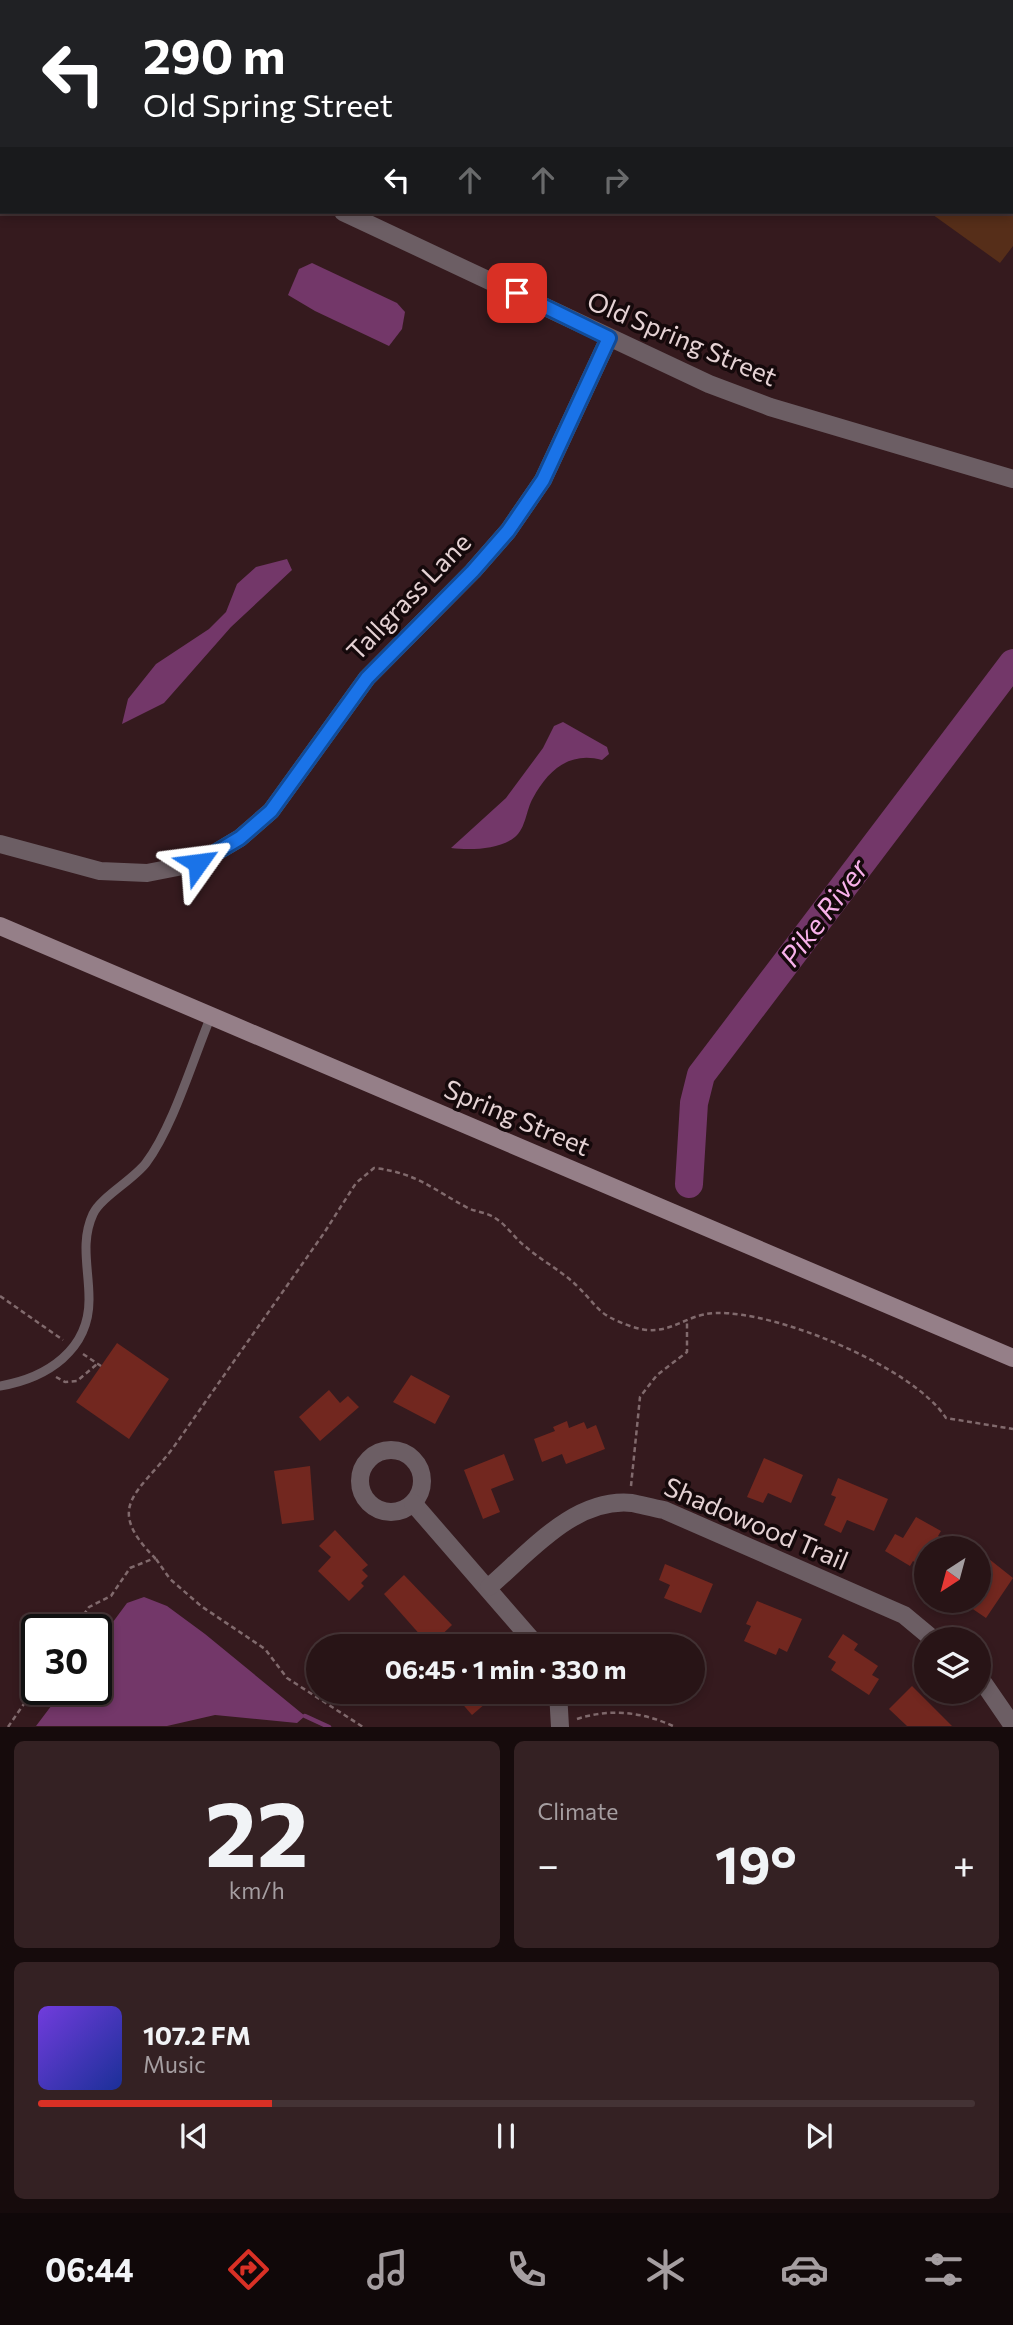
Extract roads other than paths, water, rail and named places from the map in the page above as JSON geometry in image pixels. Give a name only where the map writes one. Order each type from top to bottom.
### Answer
[{"type":"main road","name":"Spring Street","points":[[0,926],[1013,1359]]},
{"type":"street","name":"Old Spring Street","points":[[347,214],[709,384],[770,407],[1013,479]]},
{"type":"street","name":"Tallgrass Lane","points":[[0,844],[100,871],[147,873],[198,863],[240,838],[271,811],[367,678],[473,571],[508,531],[543,480],[609,338]]},
{"type":"street","points":[[413,1503],[527,1634]]},
{"type":"street","name":"Shadowood Trail","points":[[489,1587],[569,1519],[592,1508],[629,1503],[664,1510],[904,1615],[918,1627]]},
{"type":"street","points":[[991,1694],[1013,1726]]},
{"type":"street","points":[[559,1704],[561,1726]]},
{"type":"lane","points":[[0,1385],[23,1382],[51,1368],[75,1348],[88,1323],[84,1237],[94,1211],[147,1161],[162,1135],[211,1016]]},
{"type":"waterway","name":"Pike River","points":[[689,1184],[694,1103],[701,1075],[1013,663]]},
{"type":"waterway","points":[[305,1716],[329,1727]]}]
